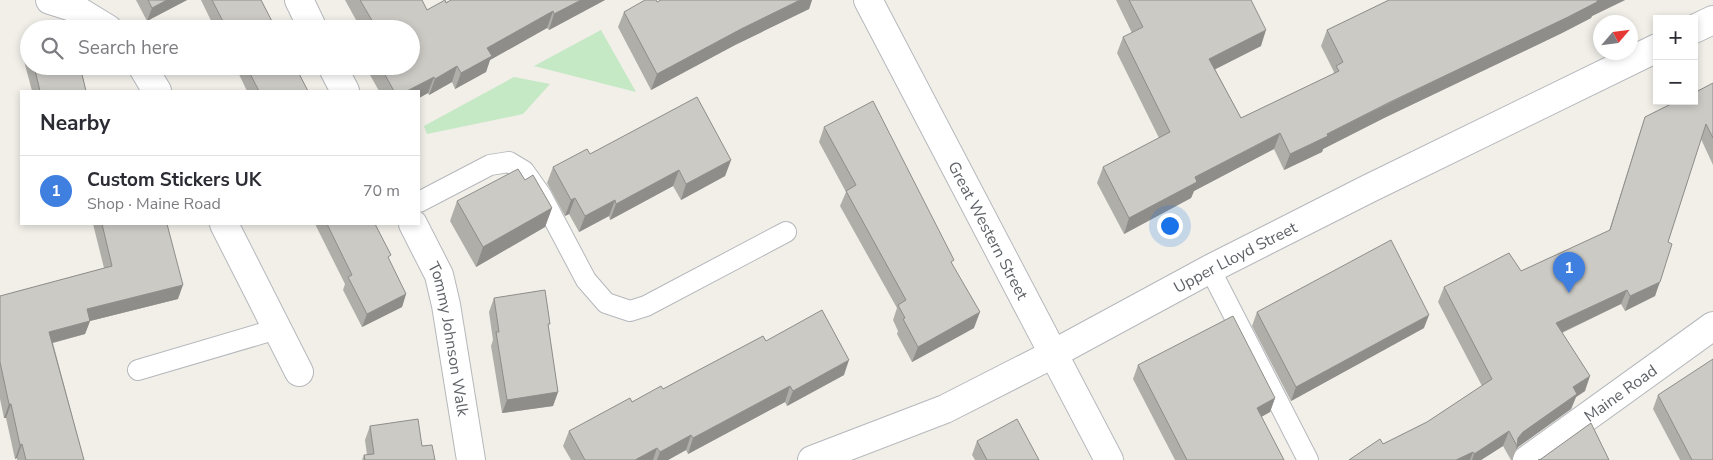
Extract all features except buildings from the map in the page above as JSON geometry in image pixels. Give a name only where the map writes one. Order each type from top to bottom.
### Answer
[{"type":"street","points":[[50,0],[72,7],[93,20]]},
{"type":"street","points":[[299,0],[309,20]]},
{"type":"street","name":"Great Western Street","points":[[868,0],[1109,460]]},
{"type":"street","points":[[1698,28],[1713,20]]},
{"type":"street","name":"Upper Lloyd Street","points":[[812,460],[945,409],[1368,188],[1653,50]]},
{"type":"street","points":[[147,75],[156,90]]},
{"type":"street","points":[[337,75],[344,90]]},
{"type":"street","points":[[225,225],[299,372]]},
{"type":"street","name":"Tommy Johnson Walk","points":[[413,225],[438,275],[444,298],[471,460]]},
{"type":"street","name":"Maine Road","points":[[1527,460],[1713,326]]},
{"type":"lane","points":[[420,201],[490,165],[509,162],[524,171],[541,195],[586,280],[606,303],[630,311],[646,306],[786,232]]},
{"type":"lane","points":[[1210,269],[1308,460]]},
{"type":"lane","points":[[138,370],[277,328]]},
{"type":"green space","points":[[601,30],[636,92],[534,66]]},
{"type":"green space","points":[[514,77],[550,84],[523,114],[427,134],[424,126]]},
{"type":"place","name":"Custom Stickers UK","points":[[1569,293]]}]
